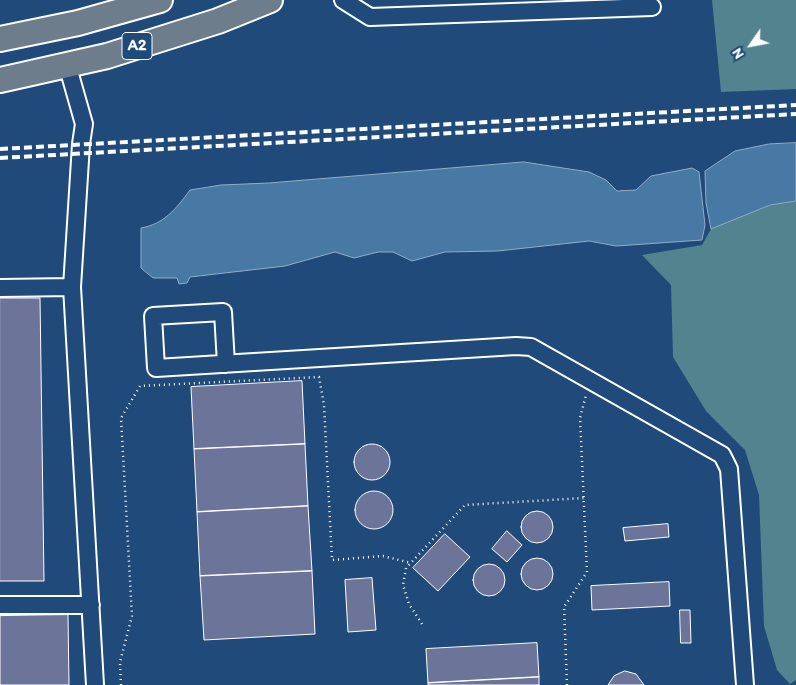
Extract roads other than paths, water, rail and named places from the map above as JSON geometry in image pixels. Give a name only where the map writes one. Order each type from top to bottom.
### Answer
[{"type":"highway","name":"A2","points":[[0,39],[78,23],[160,0]]},
{"type":"highway","name":"A2","points":[[0,80],[106,56],[218,21],[270,0]]},
{"type":"lane","points":[[343,0],[370,17],[601,4],[652,7]]},
{"type":"lane","points":[[67,64],[84,124],[80,144],[72,287],[95,685]]},
{"type":"lane","points":[[0,288],[72,287]]},
{"type":"lane","points":[[226,364],[223,312],[153,316],[156,368],[226,364],[516,346],[531,347],[722,454],[729,468],[745,685]]},
{"type":"lane","points":[[0,605],[91,605]]},
{"type":"water","points":[[796,143],[796,201],[770,205],[711,229],[706,203],[705,171],[735,151],[769,144]]},
{"type":"water","points":[[524,162],[589,172],[606,180],[617,191],[636,190],[651,176],[692,168],[699,172],[705,225],[702,240],[616,246],[589,241],[498,251],[445,252],[412,261],[393,252],[378,252],[354,258],[335,252],[285,266],[190,277],[187,283],[179,284],[177,278],[153,278],[141,268],[141,228],[156,223],[169,215],[190,190],[221,185],[269,183]]},
{"type":"railway","points":[[0,149],[796,105]]},
{"type":"railway","points":[[0,158],[796,114]]}]
